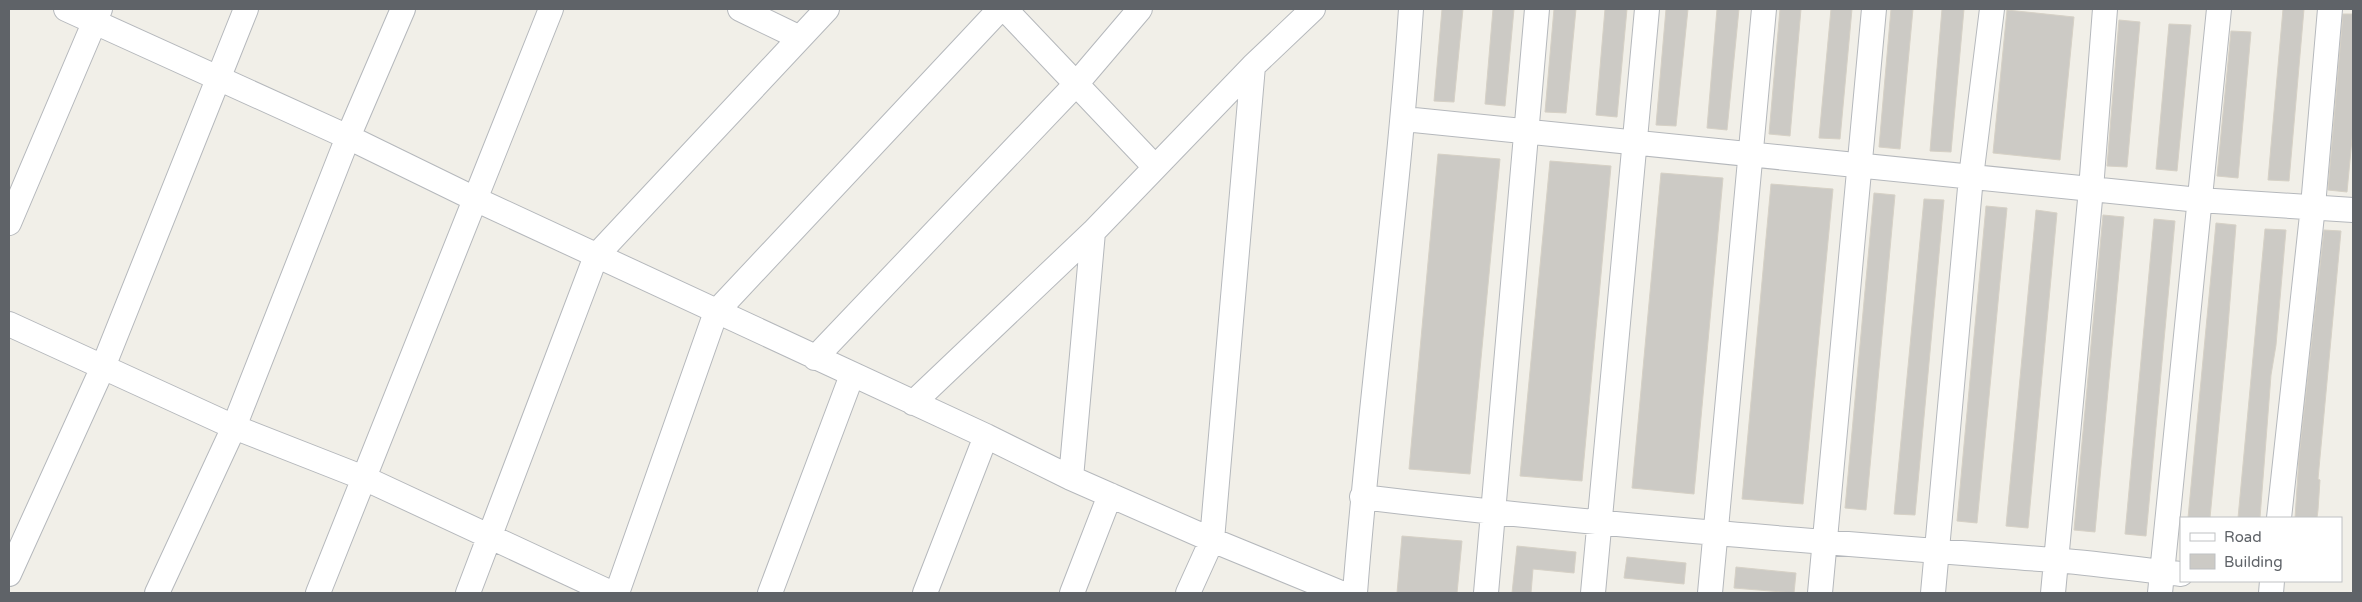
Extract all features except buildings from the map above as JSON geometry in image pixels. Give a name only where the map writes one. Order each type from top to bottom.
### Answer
[{"type":"street","points":[[66,9],[97,16],[219,79],[348,137],[475,199],[986,436],[1071,478],[1212,540],[1341,593]]},
{"type":"street","points":[[9,574],[103,367],[246,9]]},
{"type":"street","points":[[157,593],[234,427],[348,137],[403,9]]},
{"type":"street","points":[[318,593],[551,9]]},
{"type":"street","points":[[740,9],[798,37]]},
{"type":"street","points":[[468,593],[596,256],[798,37],[827,9]]},
{"type":"street","points":[[617,593],[716,312],[1000,9]]},
{"type":"street","points":[[1005,9],[1155,167]]},
{"type":"street","points":[[815,358],[1077,83],[1140,9]]},
{"type":"street","points":[[913,403],[1093,232],[1253,66],[1313,9]]},
{"type":"street","points":[[1355,593],[1362,497],[1404,119],[1411,9]]},
{"type":"street","points":[[1486,593],[1537,9]]},
{"type":"street","points":[[1594,593],[1647,9]]},
{"type":"street","points":[[1710,593],[1764,9]]},
{"type":"street","points":[[1820,593],[1874,9]]},
{"type":"street","points":[[1933,593],[1971,177],[1992,9]]},
{"type":"street","points":[[2052,593],[2091,190],[2105,9]]},
{"type":"street","points":[[1362,497],[1493,513],[1937,552],[2056,560],[2168,580],[2198,200],[2218,9]]},
{"type":"street","points":[[2279,517],[2314,206],[2330,9]]},
{"type":"street","points":[[9,223],[97,16]]},
{"type":"street","points":[[1188,593],[1212,540],[1253,66]]},
{"type":"street","points":[[1404,119],[2091,190],[2198,200],[2353,210]]},
{"type":"street","points":[[1071,478],[1093,232]]},
{"type":"street","points":[[9,324],[234,427],[364,478],[611,593]]},
{"type":"street","points":[[770,593],[852,375]]},
{"type":"street","points":[[925,593],[986,436]]},
{"type":"street","points":[[1072,593],[1110,495]]}]
